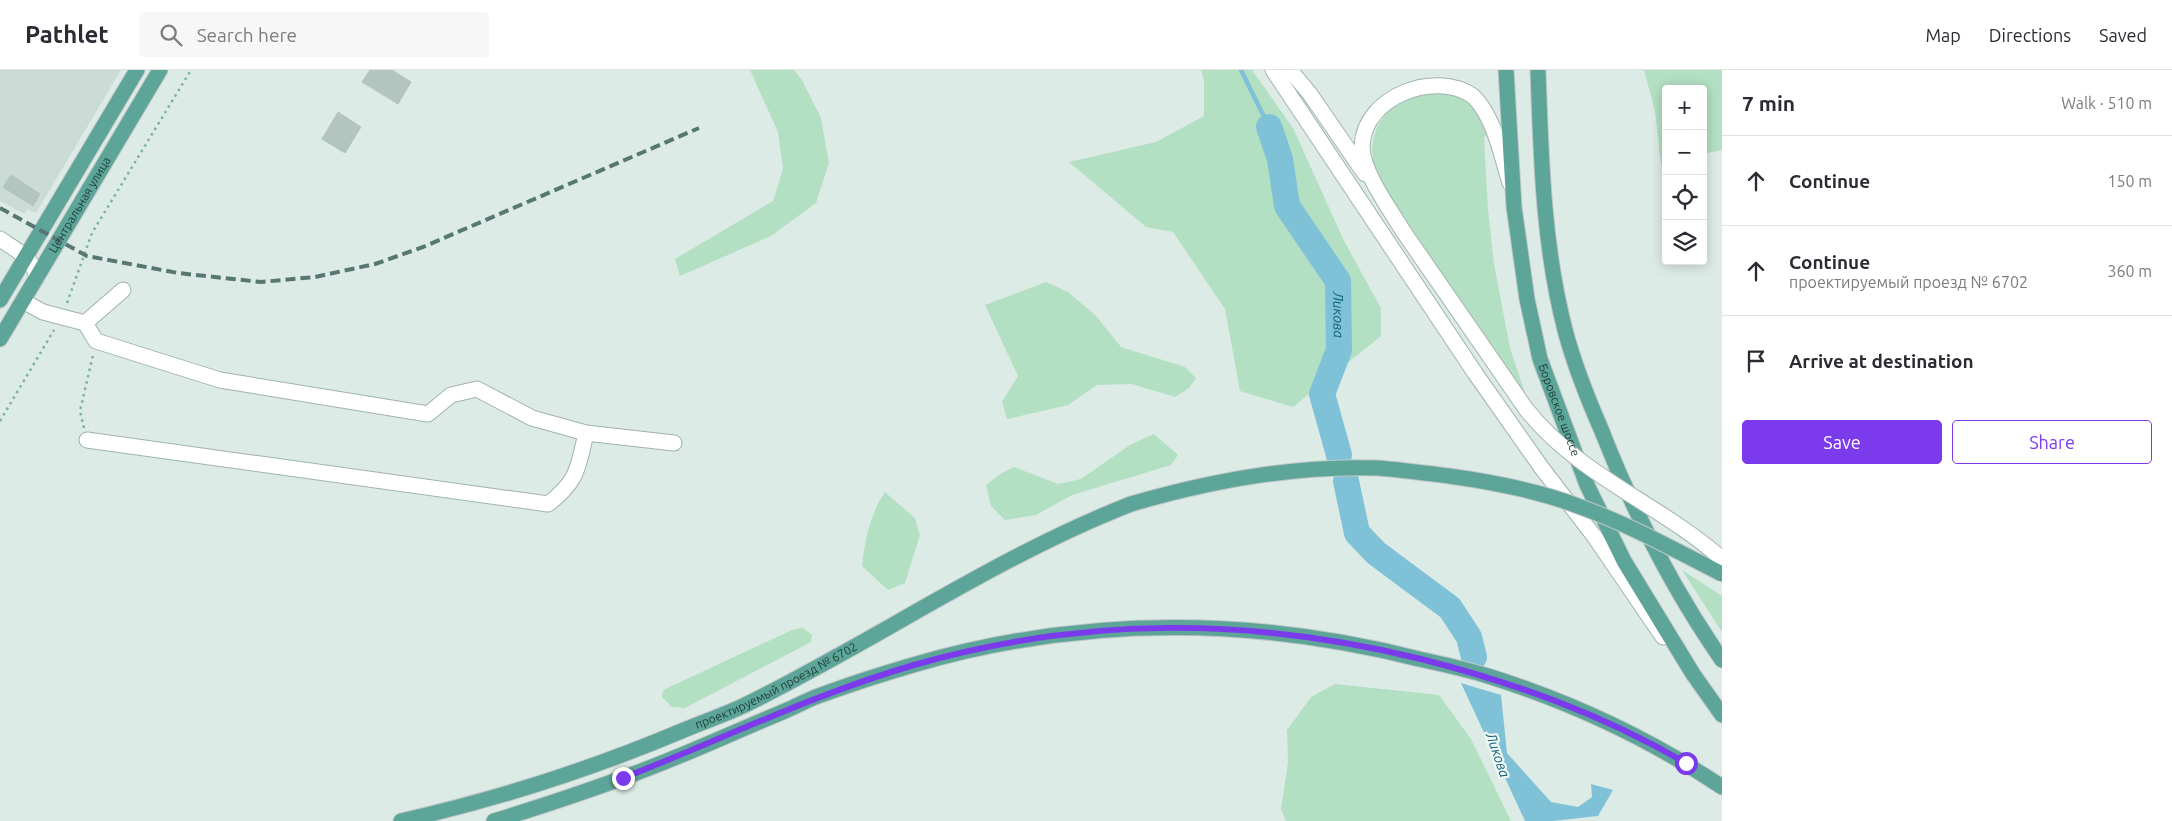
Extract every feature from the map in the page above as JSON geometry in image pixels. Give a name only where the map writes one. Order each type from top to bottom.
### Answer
[{"type":"main road","name":"Центральная улица","points":[[0,300],[137,70]]},
{"type":"main road","name":"Центральная улица","points":[[0,339],[160,70]]},
{"type":"main road","name":"Боровское шоссе","points":[[1506,70],[1511,188],[1527,299],[1540,359],[1597,508],[1624,560],[1693,674],[1722,715]]},
{"type":"main road","points":[[1538,70],[1542,187],[1553,271],[1564,328],[1572,356],[1620,479],[1658,558],[1722,660]]},
{"type":"main road","name":"проектируемый проезд № 6702","points":[[401,821],[465,807],[602,764],[741,707],[866,641],[1040,544],[1131,504],[1195,486],[1251,477],[1350,468],[1397,470],[1483,481],[1564,501],[1629,527],[1722,574]]},
{"type":"main road","name":"проектируемый проезд № 6702","points":[[494,821],[562,800],[623,778],[820,695],[915,664],[1001,643],[1082,631],[1175,626],[1264,631],[1322,638],[1386,650],[1499,680],[1534,692],[1626,730],[1686,763],[1722,787]]},
{"type":"street","points":[[1273,70],[1481,381],[1541,467],[1594,536],[1672,650],[1693,674]]},
{"type":"street","points":[[1290,70],[1310,94],[1526,409],[1553,439],[1582,463],[1666,517],[1722,559]]},
{"type":"street","points":[[1403,232],[1368,171],[1362,147],[1365,130],[1374,112],[1389,97],[1407,86],[1424,81],[1441,82],[1458,86],[1471,94],[1480,103],[1493,129],[1511,188]]},
{"type":"street","points":[[0,239],[26,257],[34,266],[37,277]]},
{"type":"street","points":[[85,323],[123,290]]},
{"type":"street","points":[[23,301],[44,312],[85,323],[96,341],[220,380],[428,414],[451,395],[477,389],[532,418],[586,433],[674,443]]},
{"type":"street","points":[[87,440],[548,504],[564,492],[577,474],[586,433]]},
{"type":"path","points":[[0,421],[62,316],[92,233],[191,70]]},
{"type":"path","points":[[87,440],[80,411],[96,341]]},
{"type":"shaded area","points":[[0,70],[121,70],[36,213],[28,209],[24,214],[0,201]]},
{"type":"green space","points":[[750,70],[794,70],[802,80],[821,118],[829,163],[816,203],[771,236],[680,276],[675,259],[773,201],[783,169],[778,132]]},
{"type":"green space","points":[[1201,70],[1252,70],[1293,128],[1344,241],[1381,308],[1381,336],[1293,407],[1240,391],[1225,309],[1173,232],[1146,227],[1069,162],[1156,142],[1204,116],[1204,81]]},
{"type":"green space","points":[[1644,70],[1722,70],[1722,150],[1707,153],[1707,85],[1662,85],[1661,165],[1655,111]]},
{"type":"green space","points":[[1449,92],[1473,108],[1481,119],[1487,135],[1484,137],[1488,210],[1494,264],[1510,348],[1525,393],[1387,193],[1371,161],[1373,158],[1374,136],[1378,125],[1391,107],[1408,96]]},
{"type":"green space","points":[[1046,282],[1068,292],[1095,315],[1121,347],[1185,367],[1196,378],[1189,388],[1175,397],[1132,384],[1097,385],[1068,405],[1007,419],[1002,402],[1018,376],[985,305]]},
{"type":"green space","points":[[1154,434],[1178,455],[1171,465],[1072,495],[1036,515],[1005,520],[991,506],[986,485],[1000,474],[1014,467],[1058,484],[1081,479],[1130,445]]},
{"type":"green space","points":[[885,492],[915,518],[920,535],[905,583],[888,590],[862,566],[869,527]]},
{"type":"green space","points":[[1682,570],[1722,596],[1722,632]]},
{"type":"green space","points":[[803,628],[812,635],[811,642],[685,708],[672,707],[662,697],[663,690],[792,630]]},
{"type":"green space","points":[[1335,684],[1439,695],[1471,739],[1511,821],[1286,821],[1281,809],[1288,763],[1287,730],[1311,697]]},
{"type":"water","points":[[1461,683],[1501,695],[1507,753],[1551,802],[1578,807],[1592,797],[1591,784],[1613,790],[1598,816],[1553,821],[1525,821]]},
{"type":"building","points":[[370,70],[392,70],[411,82],[398,104],[362,82]]},
{"type":"building","points":[[338,112],[361,127],[345,153],[322,139]]},
{"type":"building","points":[[11,175],[40,194],[33,206],[3,187]]},
{"type":"waterway","points":[[1241,70],[1269,127]]},
{"type":"waterway","name":"Ликова","points":[[1269,127],[1280,159],[1287,206],[1338,281],[1339,350],[1322,394],[1339,455]]},
{"type":"waterway","name":"Ликова","points":[[1346,481],[1357,533],[1376,553],[1450,608],[1469,637],[1474,657]]},
{"type":"railway","points":[[0,208],[87,256],[178,273],[261,282],[315,277],[375,264],[423,247],[699,128]]},
{"type":"route","points":[[623,778],[820,695],[915,664],[982,647],[1052,635],[1082,631],[1175,626],[1264,631],[1322,638],[1386,650],[1486,675],[1534,692],[1626,730],[1686,763]]}]
